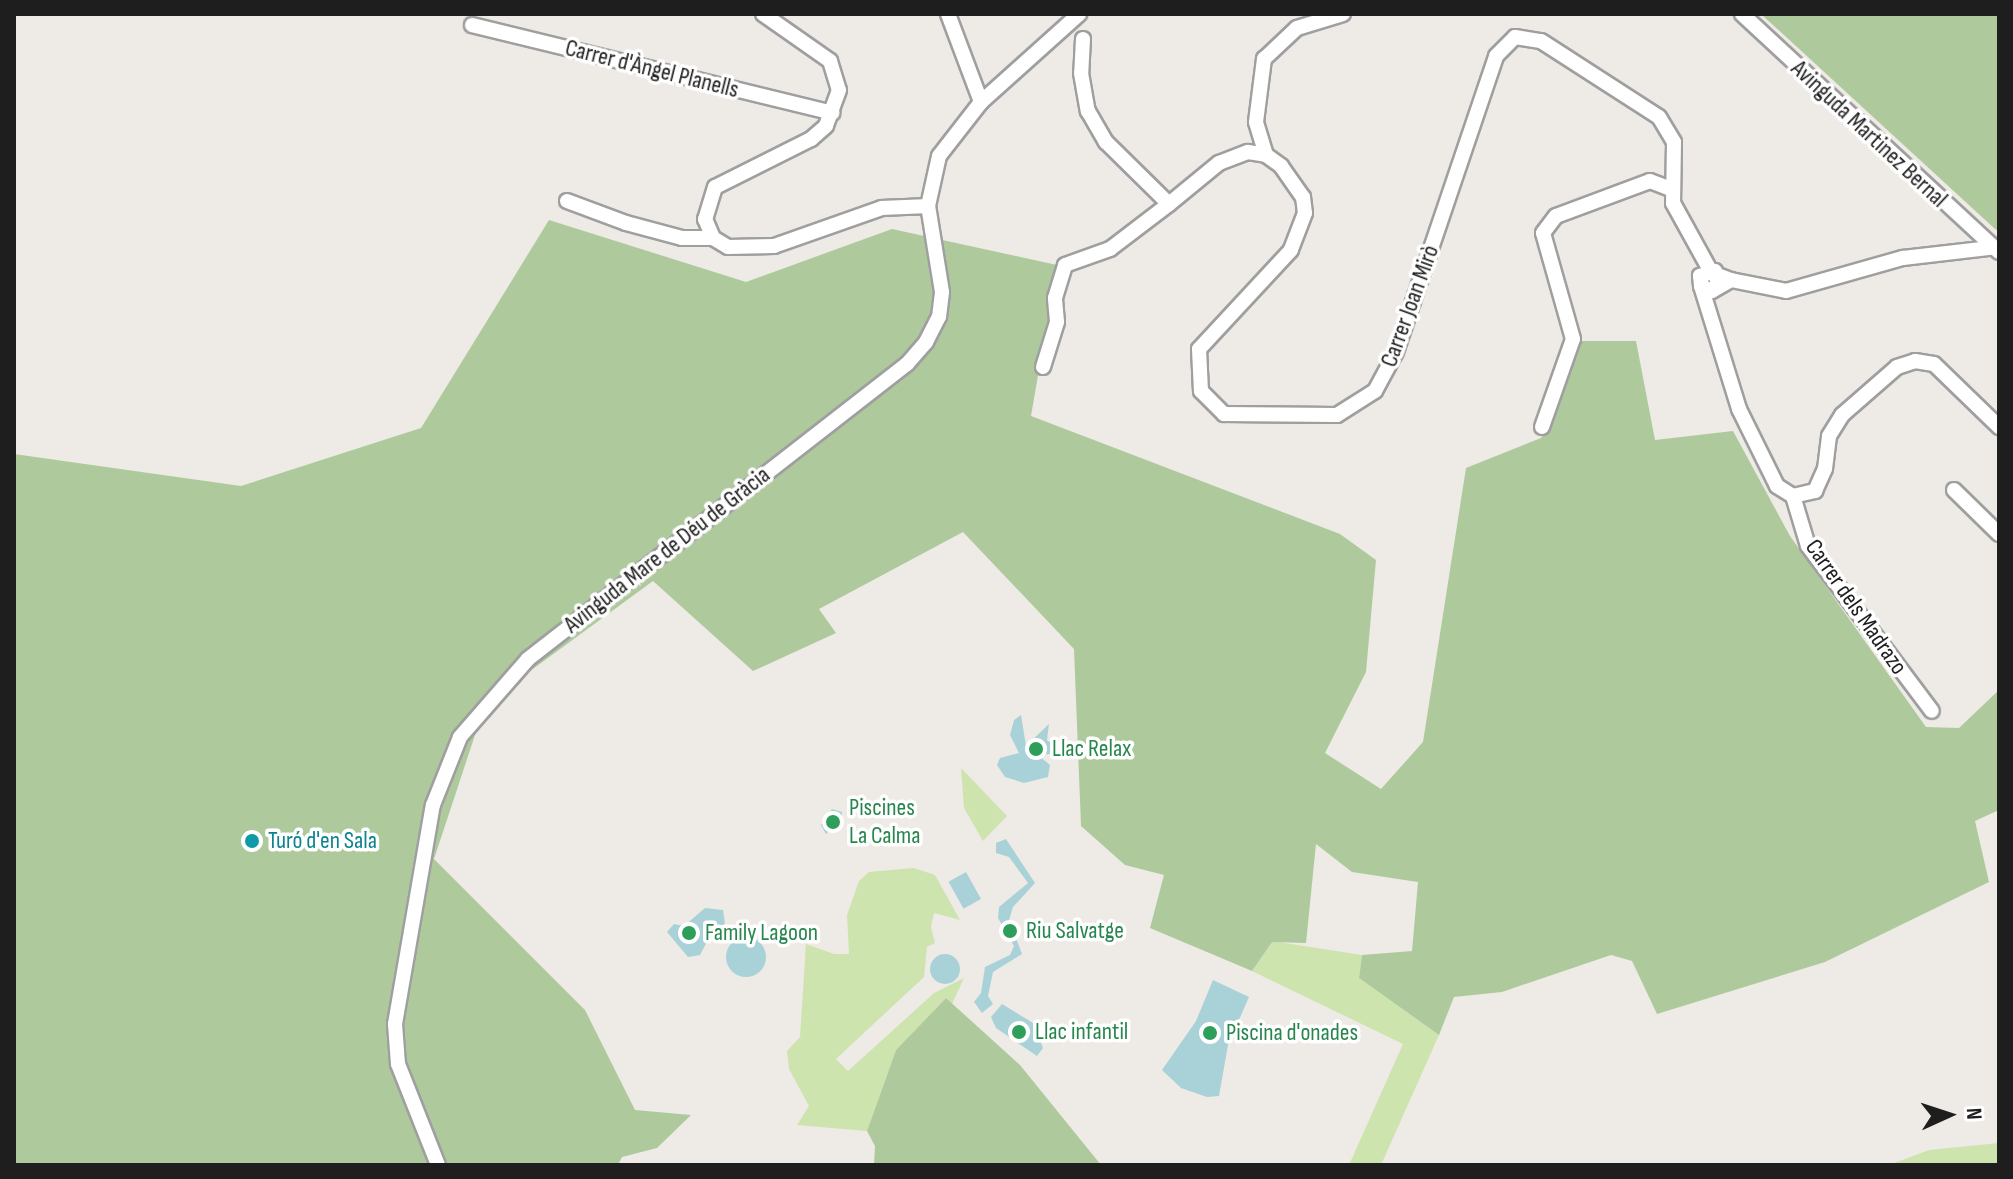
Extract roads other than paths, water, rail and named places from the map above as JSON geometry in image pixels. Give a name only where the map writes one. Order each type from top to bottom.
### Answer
[{"type":"street","points":[[713,238],[705,219],[715,187],[811,139],[826,126],[839,90],[830,61],[763,14]]},
{"type":"street","points":[[948,14],[981,102]]},
{"type":"street","name":"Avinguda Mare de Déu de Gràcia","points":[[438,1165],[398,1064],[395,1024],[433,805],[460,737],[528,659],[917,353],[939,317],[942,292],[928,206],[939,156],[981,102],[1079,14]]},
{"type":"street","points":[[1087,14],[1081,73],[1088,111],[1106,142],[1169,204]]},
{"type":"street","points":[[1043,367],[1057,322],[1055,298],[1065,265],[1110,249],[1219,163],[1248,152],[1266,155],[1256,122],[1264,59],[1297,28],[1343,14]]},
{"type":"street","name":"Avinguda Martinez Bernal","points":[[1742,14],[1994,250]]},
{"type":"street","name":"Carrer d'Àngel Planells","points":[[472,25],[832,113]]},
{"type":"street","points":[[1068,25],[1083,39]]},
{"type":"street","name":"Carrer Joan Mirò","points":[[1266,155],[1303,197],[1301,233],[1199,349],[1201,391],[1211,406],[1239,418],[1337,415],[1375,391],[1396,352],[1496,56],[1515,37],[1541,41],[1659,117],[1674,142],[1671,189],[1694,248],[1713,281],[1707,308],[1739,409],[1777,486],[1793,496]]},
{"type":"street","points":[[1542,427],[1573,339],[1543,233],[1556,216],[1650,181],[1671,189]]},
{"type":"street","points":[[567,201],[668,234],[713,238],[728,247],[774,246],[882,208],[928,206]]},
{"type":"street","points":[[1713,281],[1786,291],[1903,258],[1994,250]]},
{"type":"street","points":[[1793,496],[1815,491],[1825,469],[1829,436],[1842,415],[1897,367],[1915,361],[1934,364],[1999,427]]},
{"type":"street","points":[[1954,490],[1999,534]]},
{"type":"street","name":"Carrer dels Madrazo","points":[[1793,496],[1808,546],[1932,711]]},
{"type":"water","name":"Llac Relax","points":[[1021,715],[1026,746],[1049,724],[1047,740],[1054,745],[1050,754],[1038,755],[1050,765],[1048,777],[1024,783],[1005,777],[997,765],[1000,758],[1019,753],[1010,735],[1014,720]]},
{"type":"water","name":"Piscines La Calma","points":[[832,809],[842,812],[842,819],[826,834],[821,825]]},
{"type":"water","name":"Riu Salvatge","points":[[1006,839],[1035,883],[1013,907],[1009,920],[1022,954],[993,972],[988,996],[993,1004],[982,1013],[974,1002],[981,993],[985,967],[1010,955],[1014,946],[998,918],[999,907],[1028,883],[1009,857],[996,853],[996,843]]},
{"type":"water","points":[[966,872],[981,899],[964,909],[949,882]]},
{"type":"water","name":"Family Lagoon","points":[[705,908],[723,910],[725,924],[710,936],[700,955],[688,957],[667,932],[674,924],[684,926]]},
{"type":"water","points":[[746,937],[760,943],[766,957],[760,971],[746,977],[732,971],[726,957],[732,943]]},
{"type":"water","points":[[945,954],[956,958],[960,969],[956,980],[945,984],[934,980],[930,969],[934,958]]},
{"type":"water","name":"Piscina d'onades","points":[[1213,980],[1249,997],[1228,1045],[1219,1096],[1207,1097],[1181,1088],[1162,1070],[1196,1021]]},
{"type":"water","name":"Llac infantil","points":[[1002,1004],[1033,1023],[1043,1048],[1037,1056],[996,1028],[991,1017]]},
{"type":"place","name":"Llac Relax","points":[[1036,749]]},
{"type":"place","name":"Piscines La Calma","points":[[833,822]]},
{"type":"place","name":"Turó d'en Sala","points":[[252,841]]},
{"type":"place","name":"Riu Salvatge","points":[[1010,931]]},
{"type":"place","name":"Family Lagoon","points":[[689,933]]},
{"type":"place","name":"Llac infantil","points":[[1019,1032]]},
{"type":"place","name":"Piscina d'onades","points":[[1210,1033]]}]
